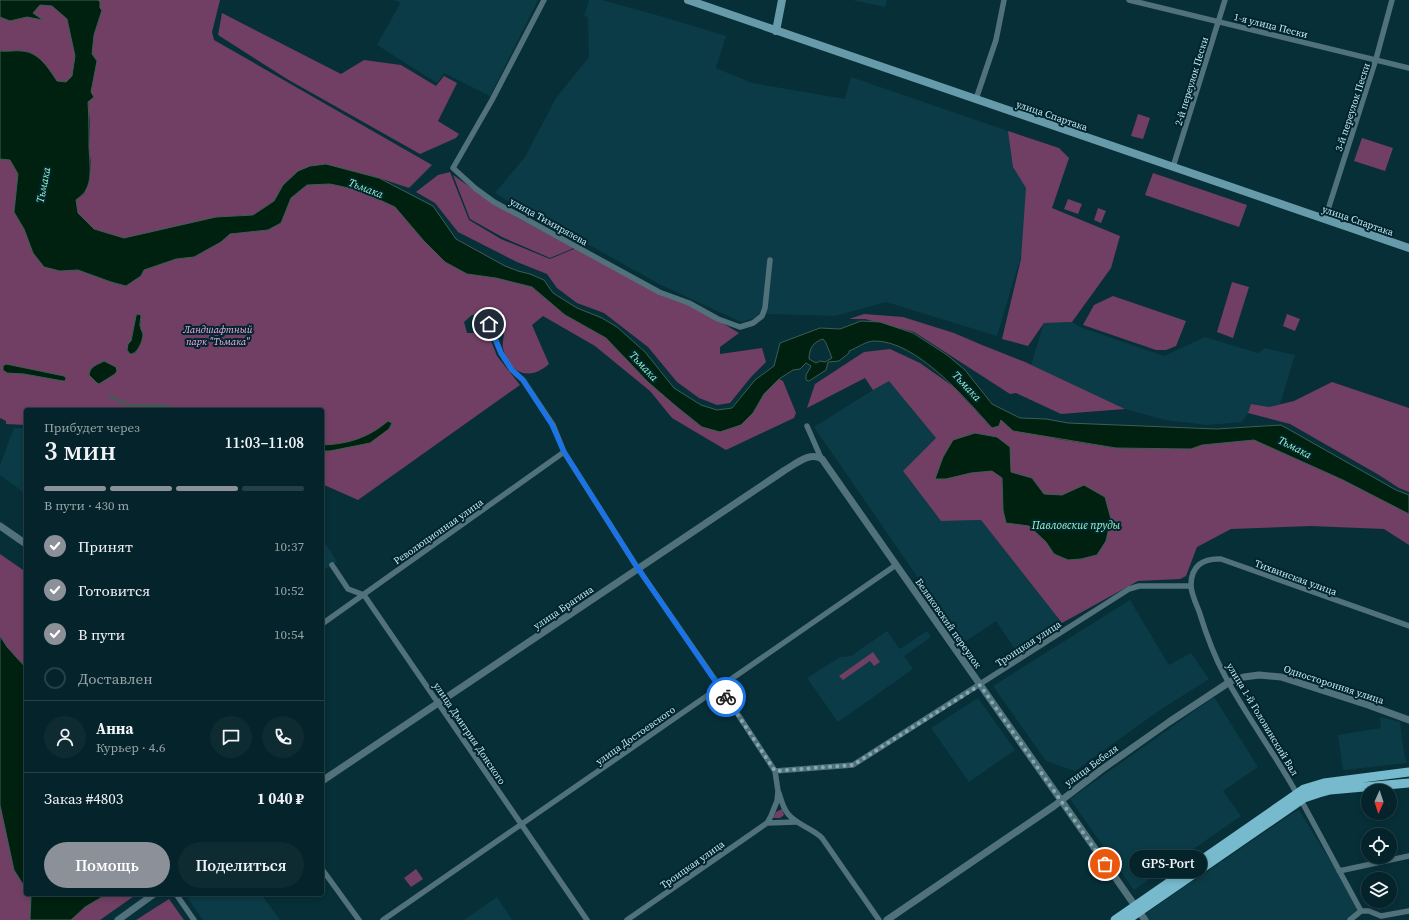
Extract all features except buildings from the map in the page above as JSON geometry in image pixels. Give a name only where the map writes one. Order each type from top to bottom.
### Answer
[{"type":"main road","name":"улица Спартака","points":[[688,0],[1409,248]]},
{"type":"main road","points":[[776,31],[782,0]]},
{"type":"main road","points":[[1115,920],[1137,909],[1299,797],[1308,787],[1320,784],[1409,772]]},
{"type":"main road","points":[[1299,797],[1330,790],[1409,783]]},
{"type":"main road","points":[[1127,920],[1137,909]]},
{"type":"street","name":"улица Тимирязева","points":[[544,0],[492,100],[453,168],[475,188],[494,202],[659,292],[689,303],[718,319],[740,327],[753,323],[762,316],[765,308],[770,260]]},
{"type":"street","points":[[976,99],[996,40],[1004,0]]},
{"type":"street","name":"1-я улица Пески","points":[[1129,0],[1409,68]]},
{"type":"street","name":"2-й переулок Пески","points":[[1174,167],[1225,0]]},
{"type":"street","name":"3-й переулок Пески","points":[[1325,220],[1376,59],[1392,0]]},
{"type":"street","points":[[489,324],[501,353],[512,370],[523,380],[548,419],[564,452],[638,568],[720,687],[775,771],[778,791],[787,813],[796,822],[822,838],[879,920]]},
{"type":"street","points":[[807,426],[820,458]]},
{"type":"street","name":"Революционная улица","points":[[324,623],[564,452]]},
{"type":"street","name":"улица Брагина","points":[[324,780],[638,568],[804,459],[811,456],[820,458]]},
{"type":"street","name":"Беляковский переулок","points":[[820,458],[1145,920]]},
{"type":"street","points":[[0,526],[24,543]]},
{"type":"street","name":"Тихвинская улица","points":[[1191,586],[1193,574],[1200,563],[1206,560],[1220,559],[1409,626]]},
{"type":"street","points":[[332,565],[348,589],[364,594]]},
{"type":"street","name":"улица Достоевского","points":[[383,920],[896,566]]},
{"type":"street","name":"Троицкая улица","points":[[775,771],[853,765],[1129,590],[1139,586],[1191,586]]},
{"type":"street","name":"улица 1-й Головинский Вал","points":[[1191,586],[1216,659],[1228,682],[1299,797],[1361,911]]},
{"type":"street","name":"улица Дмитрия Донского","points":[[364,594],[587,920]]},
{"type":"street","name":"Односторонняя улица","points":[[1228,682],[1253,676],[1278,677],[1368,705],[1409,720]]},
{"type":"street","name":"улица Бебеля","points":[[888,920],[1228,682]]},
{"type":"street","points":[[778,791],[775,807],[767,823],[796,822]]},
{"type":"street","name":"Троицкая улица","points":[[627,920],[767,823]]},
{"type":"street","points":[[1339,871],[1409,856]]},
{"type":"street","points":[[324,872],[359,920]]},
{"type":"street","points":[[118,920],[151,896]]},
{"type":"street","points":[[177,896],[194,920]]},
{"type":"street","points":[[1350,920],[1361,911],[1369,911],[1382,918],[1409,911]]},
{"type":"shaded area","points":[[392,0],[538,0],[490,96],[444,73],[437,83],[377,45],[401,2]]},
{"type":"shaded area","points":[[589,0],[602,0],[726,36],[716,68],[752,83],[845,99],[851,77],[1054,147],[997,336],[886,302],[835,316],[768,314],[741,322],[661,285],[582,241],[535,217],[495,193],[525,157],[556,98],[589,57],[588,17],[584,16]]},
{"type":"shaded area","points":[[852,0],[887,0],[885,7]]},
{"type":"shaded area","points":[[1072,322],[1080,327],[1164,356],[1205,337],[1258,353],[1265,348],[1295,355],[1280,404],[1269,407],[1251,404],[1248,413],[1242,422],[1207,425],[1165,420],[1125,409],[1031,365],[1044,323]]},
{"type":"shaded area","points":[[889,380],[936,438],[903,471],[941,521],[981,520],[1062,623],[1017,652],[996,621],[963,643],[814,427]]},
{"type":"shaded area","points":[[14,428],[24,428],[24,493],[0,475],[0,465]]},
{"type":"shaded area","points":[[324,541],[337,562],[324,570]]},
{"type":"shaded area","points":[[1130,600],[1169,665],[1191,653],[1209,679],[1160,710],[1075,771],[1046,761],[993,686]]},
{"type":"shaded area","points":[[887,631],[900,649],[927,631],[931,637],[904,656],[913,669],[838,722],[807,678],[840,657],[851,656]]},
{"type":"shaded area","points":[[1214,697],[1258,767],[1223,791],[1241,816],[1134,890],[1070,799]]},
{"type":"shaded area","points":[[978,698],[1015,750],[969,782],[931,728]]},
{"type":"shaded area","points":[[1380,717],[1400,722],[1404,753],[1407,763],[1343,770],[1338,735],[1381,728]]},
{"type":"shaded area","points":[[1299,810],[1361,911],[1350,920],[1145,920],[1142,916],[1293,813]]},
{"type":"shaded area","points":[[186,896],[262,896],[280,920],[203,920]]},
{"type":"shaded area","points":[[497,897],[512,920],[464,920]]},
{"type":"green space","points":[[98,0],[220,0],[212,32],[214,40],[432,165],[409,188],[379,178],[283,185],[274,201],[253,215],[216,217],[124,239],[94,229],[78,213],[76,200],[84,194],[89,182],[91,163],[89,148],[90,123],[88,102],[97,61],[92,54],[94,35],[102,10]]},
{"type":"green space","points":[[40,4],[52,6],[67,18],[75,55],[72,76],[67,82],[57,81],[51,71],[34,54],[22,51],[0,51],[0,17],[10,21],[27,17],[42,20],[33,13]]},
{"type":"green space","points":[[222,13],[341,74],[364,60],[401,65],[436,86],[444,76],[457,83],[438,121],[459,134],[456,138],[420,154],[287,79],[218,35]]},
{"type":"green space","points":[[1138,114],[1150,118],[1143,139],[1131,136]]},
{"type":"green space","points":[[1008,131],[1059,148],[1069,158],[1052,208],[1120,236],[1111,268],[1072,322],[1044,323],[1028,346],[1002,339],[1021,259],[1026,188],[1013,167]]},
{"type":"green space","points":[[1362,138],[1393,148],[1385,171],[1354,161]]},
{"type":"green space","name":"Ландшафтный парк \"Тьмака\"","points":[[0,159],[10,160],[18,174],[14,212],[24,229],[60,271],[78,270],[126,286],[144,270],[176,259],[194,257],[221,242],[230,234],[268,230],[281,223],[291,198],[307,185],[330,184],[358,190],[395,207],[424,241],[445,262],[467,274],[496,278],[532,287],[565,315],[606,338],[648,382],[702,427],[753,413],[764,394],[779,379],[783,381],[796,413],[794,418],[726,450],[672,418],[650,391],[595,346],[543,316],[532,325],[549,364],[542,370],[534,373],[521,372],[515,369],[506,357],[503,348],[503,313],[497,316],[472,315],[464,322],[467,333],[488,333],[497,356],[520,385],[358,500],[324,485],[324,408],[24,408],[24,425],[6,424],[6,421],[0,418]],"holes":[[[136,316],[141,319],[141,329],[136,353],[128,344],[131,341]],[[6,364],[64,376],[66,378],[63,381],[24,374],[7,373]]]},
{"type":"green space","points":[[450,172],[469,220],[501,239],[550,259],[576,248],[719,321],[739,333],[720,347],[720,354],[762,348],[766,362],[751,377],[730,403],[717,405],[699,398],[677,382],[648,347],[604,313],[577,303],[557,288],[547,274],[517,262],[458,232],[435,203],[416,192],[438,175]]},
{"type":"green space","points":[[1153,173],[1247,205],[1239,227],[1145,195]]},
{"type":"green space","points":[[453,175],[516,217],[574,248],[550,258],[502,237],[470,219]]},
{"type":"green space","points":[[1068,199],[1082,204],[1078,214],[1064,209]]},
{"type":"green space","points":[[1098,208],[1106,211],[1101,223],[1094,220]]},
{"type":"green space","points":[[1232,282],[1249,287],[1233,338],[1217,332]]},
{"type":"green space","points":[[1113,296],[1186,321],[1176,346],[1166,350],[1156,350],[1083,325],[1094,305]]},
{"type":"green space","points":[[864,314],[903,317],[954,333],[1025,362],[1125,409],[1061,414],[1016,393],[1010,394],[914,332],[865,319],[849,319]]},
{"type":"green space","points":[[1287,314],[1300,319],[1295,331],[1283,326]]},
{"type":"green space","points":[[890,349],[920,363],[954,387],[992,428],[1001,420],[1057,439],[1116,448],[1191,449],[1202,445],[1254,440],[1343,480],[1409,514],[1409,545],[1384,529],[1311,526],[1231,529],[1197,547],[1186,576],[1180,579],[1138,581],[1062,623],[981,520],[941,521],[903,471],[936,438],[889,381],[873,390],[865,378],[807,408],[815,384],[864,352]]},
{"type":"green space","points":[[1332,382],[1409,408],[1409,492],[1399,488],[1290,424],[1248,413],[1251,404],[1269,407],[1294,401]]},
{"type":"green space","points":[[0,554],[24,571],[24,666],[7,647],[0,636]]},
{"type":"green space","points":[[873,652],[880,662],[874,666],[870,661],[843,680],[839,676]]},
{"type":"green space","points":[[0,805],[14,870],[24,886],[24,896],[31,897],[30,920],[0,920]]},
{"type":"green space","points":[[782,809],[784,815],[780,818],[773,818],[776,812]]},
{"type":"green space","points":[[416,869],[423,879],[411,887],[404,878]]},
{"type":"green space","points":[[104,896],[134,896],[100,920],[71,920],[85,907]]},
{"type":"green space","points":[[169,899],[184,920],[136,920]]},
{"type":"water","name":"Тьмака","points":[[0,0],[98,0],[100,2],[100,8],[102,10],[94,35],[92,54],[97,61],[91,92],[94,97],[88,102],[90,177],[89,183],[83,194],[76,200],[78,213],[94,229],[124,238],[216,217],[253,215],[274,201],[283,185],[298,171],[310,166],[326,164],[379,178],[433,206],[456,239],[505,266],[544,280],[553,293],[577,308],[602,318],[617,327],[645,352],[674,388],[701,405],[717,410],[732,408],[755,380],[774,366],[780,343],[820,328],[840,329],[861,321],[880,322],[913,333],[947,355],[965,370],[992,404],[1020,418],[1046,419],[1068,423],[1216,429],[1281,425],[1396,490],[1409,495],[1409,514],[1343,480],[1254,440],[1202,445],[1191,449],[1116,448],[1013,431],[1001,420],[999,426],[992,428],[954,387],[923,360],[890,343],[874,341],[865,343],[849,351],[849,353],[839,361],[828,362],[826,370],[809,381],[806,380],[806,375],[811,366],[806,363],[800,369],[793,370],[779,379],[764,394],[753,413],[741,425],[720,432],[702,427],[648,382],[606,338],[565,315],[532,287],[496,278],[467,274],[445,262],[424,241],[395,207],[358,190],[330,184],[307,185],[291,198],[281,223],[268,230],[230,234],[221,242],[194,257],[176,259],[144,270],[141,276],[126,286],[78,270],[60,271],[44,267],[33,253],[24,229],[14,212],[18,174],[10,160],[0,159],[0,51],[22,51],[34,54],[51,71],[57,81],[66,82],[72,76],[75,56],[67,19],[52,6],[40,5],[33,13],[43,20],[27,17],[10,21],[0,17]],"holes":[[[823,339],[832,358],[825,362],[820,361],[816,363],[809,359],[810,352],[814,344]]]},
{"type":"water","points":[[137,314],[141,315],[140,326],[143,337],[137,350],[133,354],[130,354],[127,350],[128,344],[131,341]]},
{"type":"water","points":[[104,361],[116,367],[117,371],[115,374],[99,384],[89,375],[94,366]]},
{"type":"water","points":[[6,364],[64,376],[66,378],[65,381],[63,381],[24,374],[7,373],[3,370],[3,366]]},
{"type":"water","points":[[388,421],[392,423],[389,429],[370,443],[324,451],[324,445],[357,439]]},
{"type":"water","name":"Павловские пруды","points":[[975,433],[997,437],[1010,447],[1011,472],[1032,478],[1044,494],[1062,495],[1084,485],[1105,497],[1111,519],[1106,541],[1097,555],[1081,559],[1068,560],[1054,554],[1046,542],[1029,526],[1006,523],[1003,510],[1002,478],[992,471],[971,473],[946,479],[935,479],[943,457],[953,440]]},
{"type":"water","points":[[0,636],[7,647],[24,666],[24,886],[14,870],[0,805]]},
{"type":"water","points":[[30,896],[104,896],[85,907],[71,920],[30,920]]},
{"type":"waterway","points":[[109,396],[129,405],[167,406],[172,408]]},
{"type":"way so far","points":[[726,697],[775,771],[853,765],[980,685],[1105,864]]},
{"type":"place","name":"GPS-Port","points":[[1105,864]]},
{"type":"route","points":[[489,324],[501,353],[512,370],[523,380],[552,425],[564,452],[635,564],[726,697]]}]
